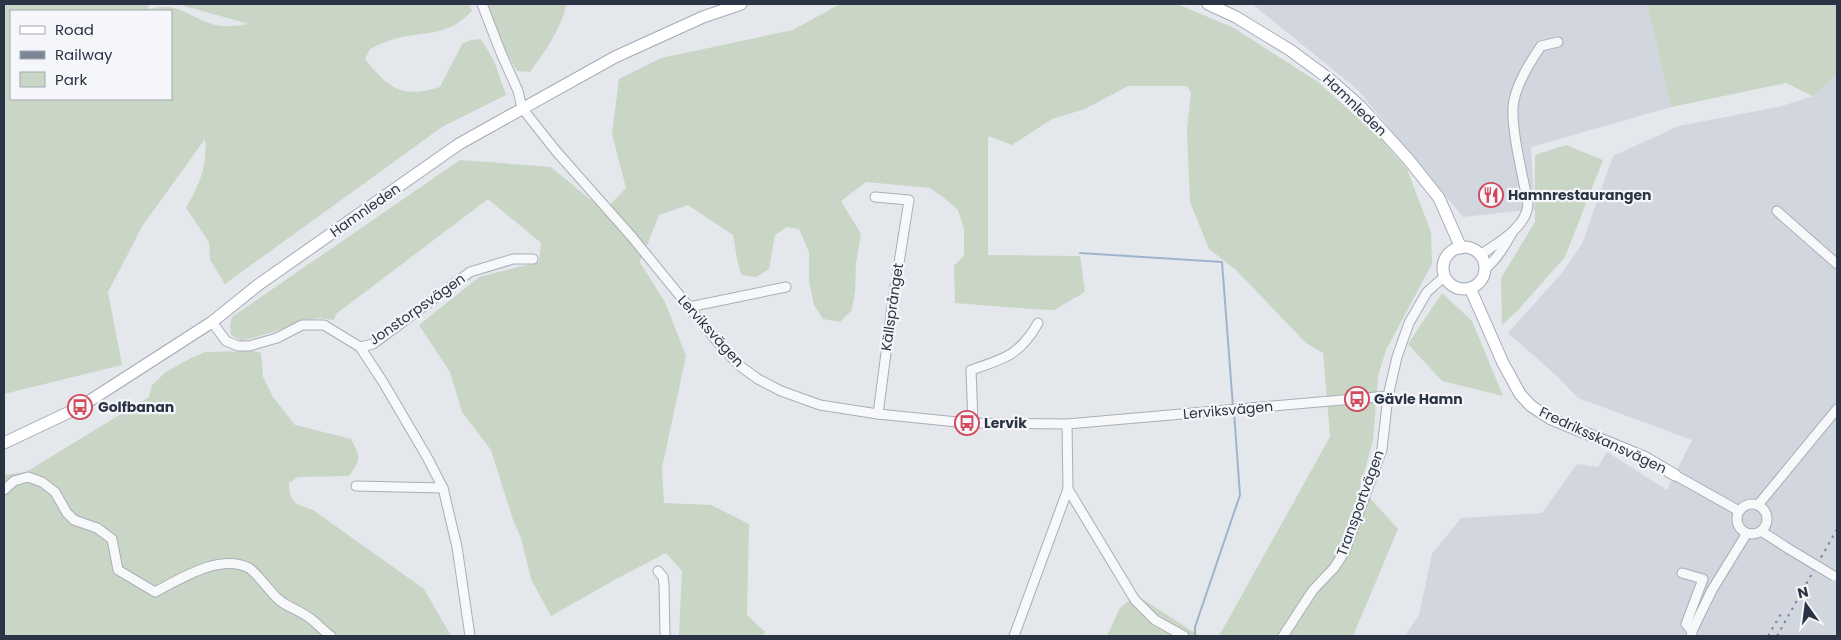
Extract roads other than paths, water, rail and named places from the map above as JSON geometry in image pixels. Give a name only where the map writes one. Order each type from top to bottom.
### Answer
[{"type":"main road","name":"Hamnleden","points":[[4,443],[80,407],[212,322],[258,285],[459,144],[615,58],[703,17],[741,4]]},
{"type":"main road","name":"Hamnleden","points":[[1208,4],[1236,17],[1290,50],[1328,78],[1361,107],[1408,159],[1439,198],[1460,248]]},
{"type":"main road","points":[[1460,248],[1471,249],[1480,255],[1485,269],[1480,280],[1470,288],[1458,288],[1445,276],[1444,264],[1446,258],[1455,250],[1460,248]]},
{"type":"main road","name":"Fredriksskansvägen","points":[[1470,288],[1507,370],[1520,394],[1531,406],[1550,419],[1644,457],[1675,475]]},
{"type":"street","points":[[482,4],[518,91],[522,108]]},
{"type":"street","points":[[1485,269],[1503,249],[1528,212],[1514,127],[1513,108],[1516,94],[1531,60],[1541,46],[1558,42]]},
{"type":"street","name":"Lerviksvägen","points":[[522,108],[556,151],[632,237],[740,366],[780,391],[820,405],[878,414],[973,423],[1067,424],[1388,396]]},
{"type":"street","name":"Källsprånget","points":[[875,196],[909,200],[878,414]]},
{"type":"street","points":[[1777,211],[1837,264]]},
{"type":"street","points":[[1480,255],[1515,229]]},
{"type":"street","name":"Jonstorpsvägen","points":[[360,346],[373,344],[470,272],[513,259],[533,259]]},
{"type":"street","name":"Transportvägen","points":[[1283,636],[1313,590],[1334,568],[1345,551],[1382,449],[1388,396],[1397,357],[1409,323],[1427,292],[1445,276]]},
{"type":"street","points":[[689,307],[786,287]]},
{"type":"street","name":"Jonstorpsvägen","points":[[212,322],[226,341],[238,346],[250,346],[277,338],[302,325],[324,325],[360,346],[427,457],[443,488],[457,547],[470,636]]},
{"type":"street","points":[[973,423],[971,370],[993,364],[1018,348],[1030,336],[1038,323]]},
{"type":"street","points":[[1758,505],[1837,409]]},
{"type":"street","points":[[1014,636],[1068,489],[1067,424]]},
{"type":"street","name":"Fredriksskansvägen","points":[[1675,475],[1739,511]]},
{"type":"street","points":[[4,490],[14,481],[28,478],[42,482],[55,492],[67,513],[74,520],[97,528],[112,539],[118,570],[155,592],[190,572],[217,565],[237,565],[250,569],[279,601],[313,620],[323,631],[331,636]]},
{"type":"street","points":[[356,486],[443,488]]},
{"type":"street","points":[[1068,489],[1135,600],[1155,620],[1184,636]]},
{"type":"street","points":[[1746,505],[1758,505],[1765,511],[1768,520],[1761,531],[1747,533],[1739,526],[1739,511],[1746,505]]},
{"type":"street","points":[[1761,531],[1836,577]]},
{"type":"street","points":[[1692,634],[1712,590],[1747,533]]},
{"type":"street","points":[[658,571],[663,578],[664,585],[665,636]]},
{"type":"street","points":[[1682,573],[1703,579],[1686,624],[1692,634]]},
{"type":"waterway","points":[[1080,253],[1222,262],[1233,407]]},
{"type":"waterway","points":[[1195,636],[1195,627],[1240,495],[1234,412]]},
{"type":"railway","points":[[1777,636],[1837,529]]},
{"type":"railway","points":[[1768,636],[1782,612]]},
{"type":"place","name":"Hamnrestaurangen","points":[[1491,195]]},
{"type":"place","name":"Gävle Hamn","points":[[1357,399]]},
{"type":"place","name":"Golfbanan","points":[[80,407]]},
{"type":"place","name":"Lervik","points":[[967,423]]}]
